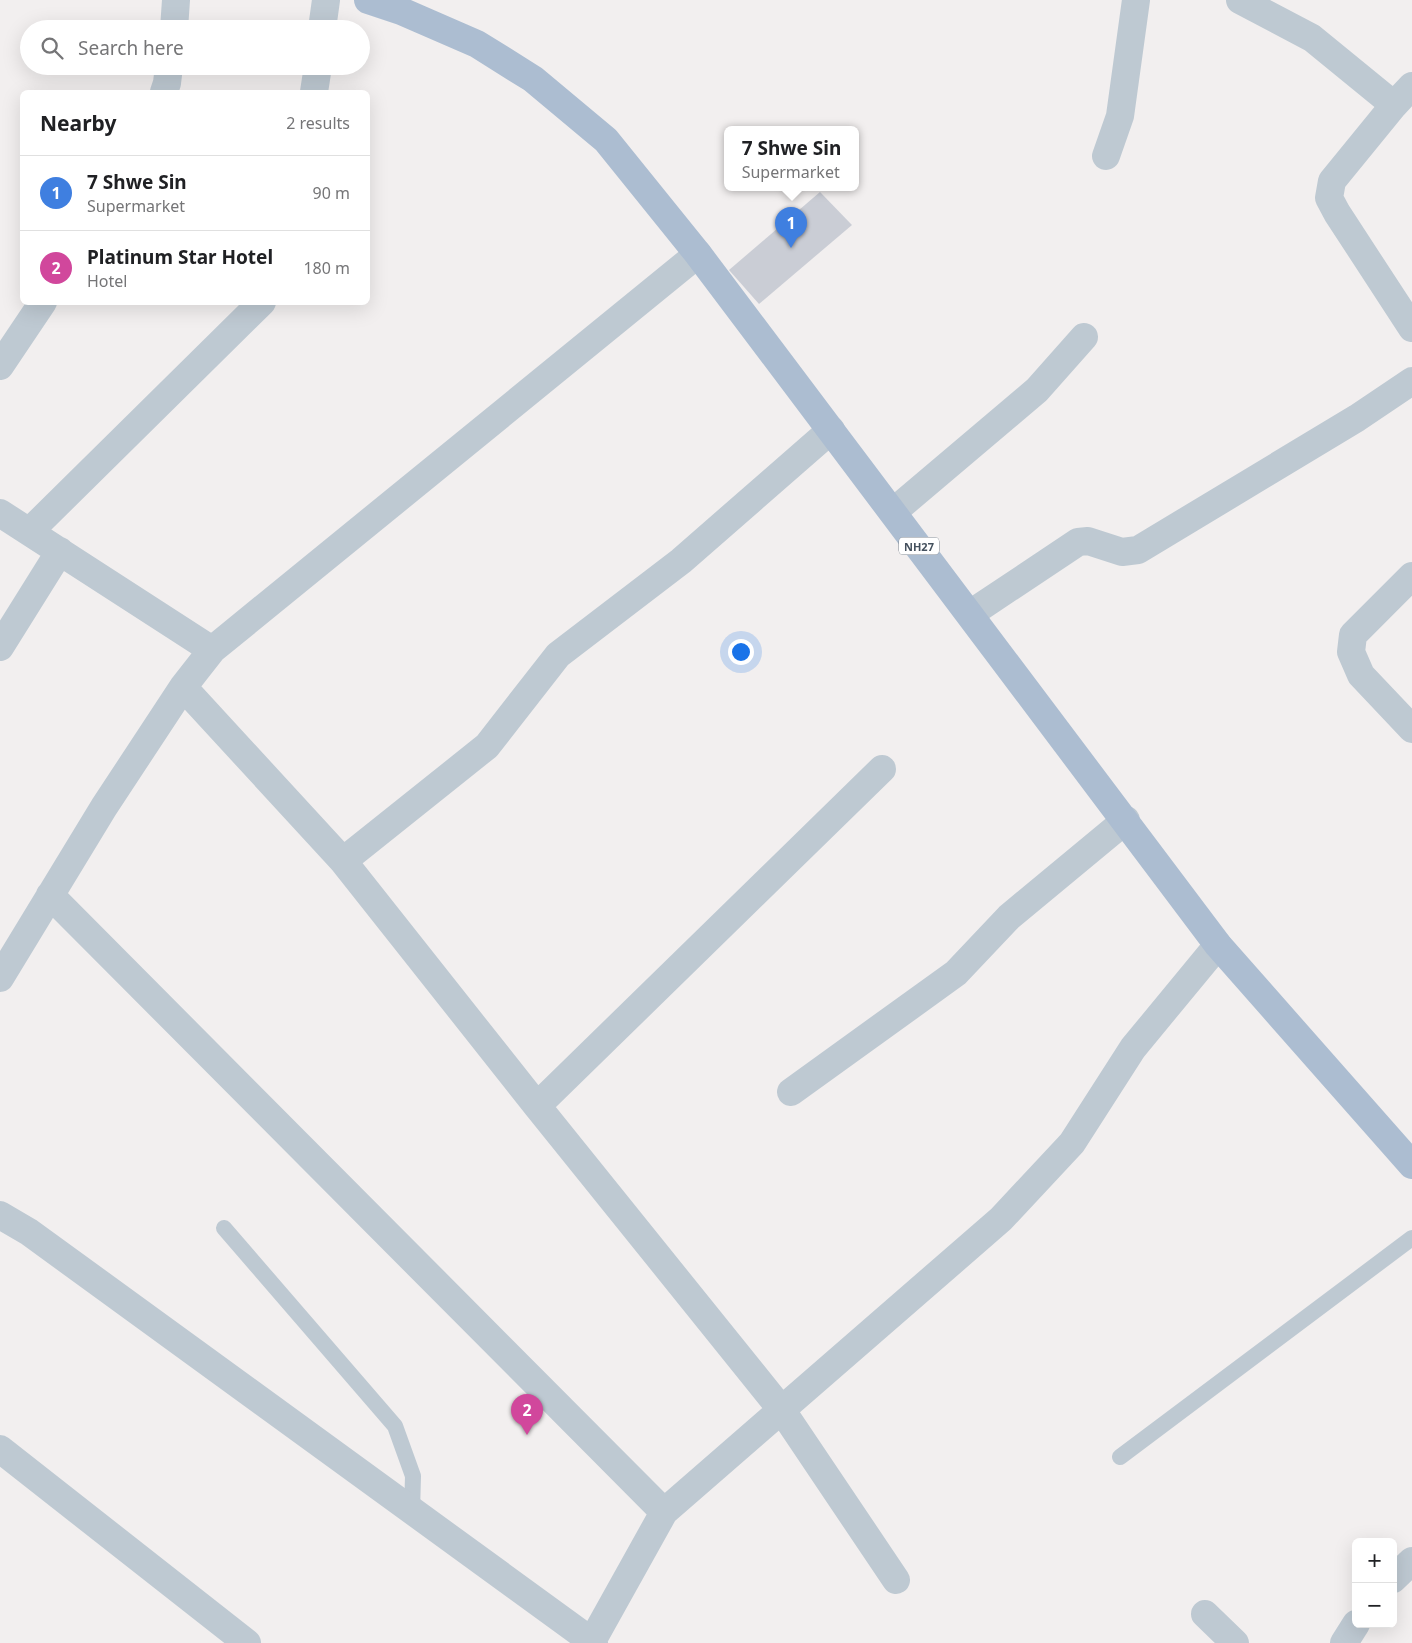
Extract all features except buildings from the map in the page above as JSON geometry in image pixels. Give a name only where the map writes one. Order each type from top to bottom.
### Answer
[{"type":"main road","name":"NH27","points":[[368,0],[404,6],[477,44],[533,79],[606,140],[698,254],[1126,820],[1218,945],[1409,1156]]},
{"type":"street","points":[[175,20],[176,0]]},
{"type":"street","points":[[323,20],[326,0]]},
{"type":"street","points":[[1106,156],[1120,116],[1136,0]]},
{"type":"street","points":[[1241,0],[1312,38],[1403,95],[1332,181],[1329,198],[1336,213],[1412,328]]},
{"type":"street","points":[[165,90],[168,75]]},
{"type":"street","points":[[314,90],[317,75]]},
{"type":"street","points":[[0,978],[104,807],[183,687],[212,650],[698,254]]},
{"type":"street","points":[[0,366],[10,338],[40,305]]},
{"type":"street","points":[[30,531],[259,305]]},
{"type":"street","points":[[893,512],[1037,390],[1084,337]]},
{"type":"street","points":[[970,614],[1078,542],[1088,541],[1122,552],[1138,550],[1357,418],[1412,380]]},
{"type":"street","points":[[344,861],[487,746],[558,655],[681,561],[831,430]]},
{"type":"street","points":[[0,513],[212,650]]},
{"type":"street","points":[[0,647],[60,551]]},
{"type":"street","points":[[1412,576],[1353,635],[1351,652],[1361,675],[1412,729]]},
{"type":"street","points":[[183,687],[344,861],[781,1409],[896,1580]]},
{"type":"street","points":[[538,1106],[882,769]]},
{"type":"street","points":[[791,1092],[956,973],[1009,917],[1126,820]]},
{"type":"street","points":[[50,895],[664,1512]]},
{"type":"street","points":[[0,1215],[37,1238],[592,1643],[664,1512],[1002,1219],[1072,1142],[1133,1048],[1218,945]]},
{"type":"street","points":[[0,1449],[247,1643]]},
{"type":"street","points":[[1397,1575],[1412,1560]]},
{"type":"street","points":[[1205,1614],[1235,1643]]},
{"type":"street","points":[[1344,1643],[1353,1628]]},
{"type":"lane","points":[[224,1228],[395,1426],[414,1476],[412,1512]]},
{"type":"lane","points":[[1120,1457],[1412,1238]]},
{"type":"place","name":"7 Shwe Sin","points":[[791,248]]},
{"type":"place","name":"Platinum Star Hotel","points":[[527,1435]]}]
